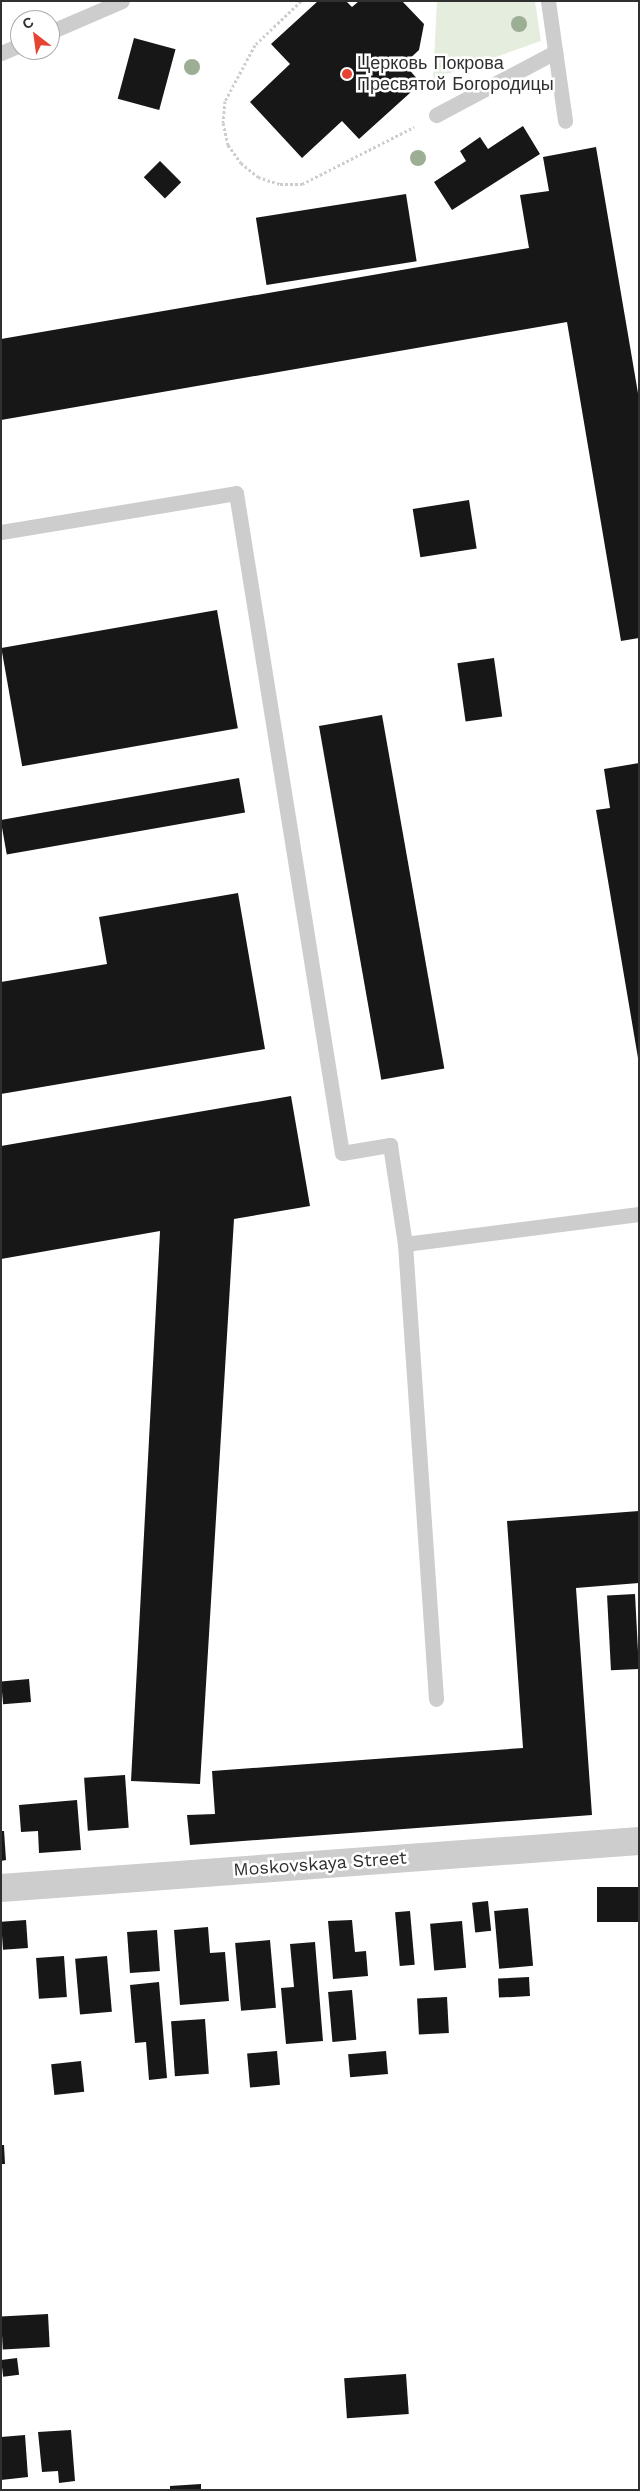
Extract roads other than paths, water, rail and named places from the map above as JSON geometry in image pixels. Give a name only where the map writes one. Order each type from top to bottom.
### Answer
[{"type":"street","name":"Moskovskaya Street","points":[[1,1888],[639,1840]]},
{"type":"lane","points":[[60,28],[122,1]]},
{"type":"lane","points":[[548,1],[565,121]]},
{"type":"lane","points":[[436,115],[555,52]]},
{"type":"lane","points":[[1,532],[236,493],[342,1153],[390,1145],[405,1244],[436,1699]]},
{"type":"lane","points":[[405,1244],[639,1214]]},
{"type":"place","name":"Церковь Покрова Пресвятой Богородицы","points":[[347,74]]}]
